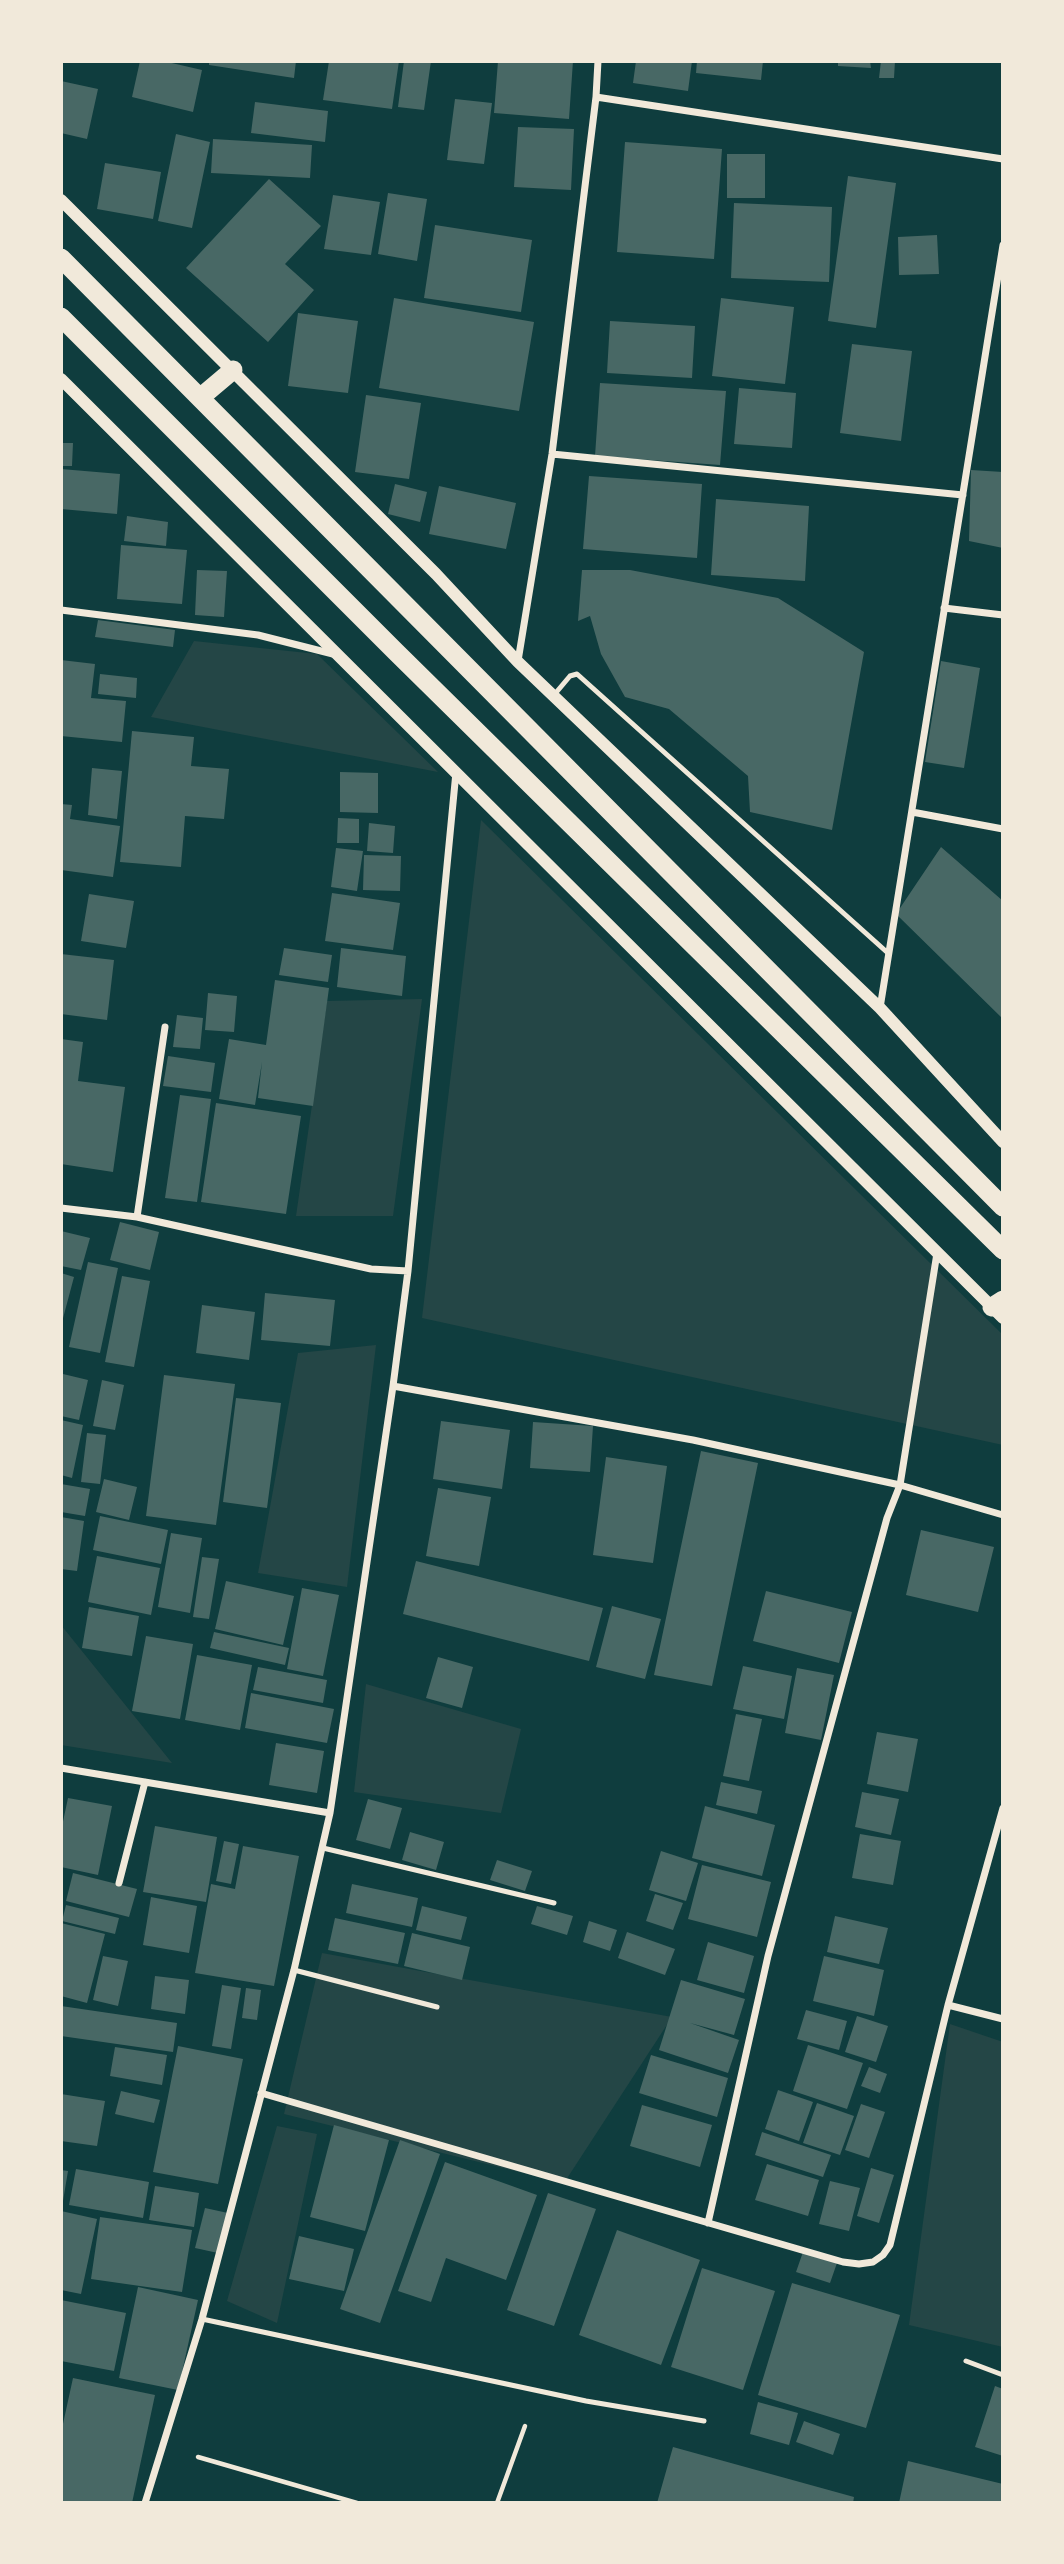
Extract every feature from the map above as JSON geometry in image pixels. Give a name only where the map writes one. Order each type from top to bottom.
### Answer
[{"type":"highway","points":[[61,258],[1003,1207]]},
{"type":"highway","points":[[61,317],[406,662],[1003,1250]]},
{"type":"highway","points":[[201,397],[233,370]]},
{"type":"street","points":[[518,662],[552,454],[596,97],[598,61]]},
{"type":"street","points":[[596,97],[1003,159]]},
{"type":"street","points":[[61,200],[436,574],[518,662],[880,1008],[1003,1142]]},
{"type":"street","points":[[880,1008],[1003,245]]},
{"type":"street","points":[[61,379],[937,1253],[999,1308]]},
{"type":"street","points":[[552,454],[963,495]]},
{"type":"street","points":[[944,607],[1003,615]]},
{"type":"street","points":[[61,611],[258,635],[339,656]]},
{"type":"street","points":[[145,2503],[202,2319],[295,1969],[330,1813],[408,1271],[456,772]]},
{"type":"street","points":[[912,812],[1003,829]]},
{"type":"street","points":[[137,1217],[165,1027]]},
{"type":"street","points":[[61,1208],[137,1217],[364,1267],[408,1271]]},
{"type":"street","points":[[708,2223],[768,1956],[887,1518],[900,1485],[937,1253]]},
{"type":"street","points":[[393,1386],[693,1440],[900,1485],[1003,1515]]},
{"type":"street","points":[[61,1769],[330,1813]]},
{"type":"street","points":[[119,1883],[145,1782]]},
{"type":"street","points":[[261,2093],[843,2262],[873,2262],[883,2255],[890,2245],[948,2005],[1003,1808]]},
{"type":"street","points":[[948,2005],[1003,2019]]},
{"type":"lane","points":[[554,695],[570,676],[578,674],[889,954]]},
{"type":"lane","points":[[323,1848],[554,1903]]},
{"type":"lane","points":[[295,1969],[437,2007]]},
{"type":"lane","points":[[202,2319],[586,2401],[704,2421]]},
{"type":"lane","points":[[966,2361],[1003,2375]]},
{"type":"path","points":[[497,2503],[524,2426]]},
{"type":"path","points":[[198,2457],[357,2503]]},
{"type":"shaded area","points":[[194,641],[317,654],[438,772],[151,717]]},
{"type":"shaded area","points":[[481,820],[1003,1335],[1003,1445],[422,1318]]},
{"type":"shaded area","points":[[422,999],[393,1216],[296,1216],[327,1001]]},
{"type":"shaded area","points":[[376,1345],[347,1587],[258,1573],[298,1353]]},
{"type":"shaded area","points":[[61,1625],[172,1763],[61,1745]]},
{"type":"shaded area","points":[[366,1684],[521,1729],[501,1813],[354,1792]]},
{"type":"shaded area","points":[[322,1953],[672,2017],[564,2183],[284,2114]]},
{"type":"shaded area","points":[[950,2024],[1003,2042],[1003,2347],[909,2325]]},
{"type":"shaded area","points":[[277,2126],[317,2134],[277,2323],[227,2301]]},
{"type":"building","points":[[140,61],[163,61],[202,70],[193,112],[132,97]]},
{"type":"building","points":[[209,61],[296,61],[294,78],[209,65]]},
{"type":"building","points":[[329,61],[399,61],[392,109],[323,100]]},
{"type":"building","points":[[404,61],[431,61],[424,110],[398,107]]},
{"type":"building","points":[[498,61],[573,61],[569,119],[494,113]]},
{"type":"building","points":[[636,61],[692,61],[688,91],[633,83]]},
{"type":"building","points":[[697,61],[763,61],[761,80],[696,73]]},
{"type":"building","points":[[838,61],[870,61],[871,68],[838,66]]},
{"type":"building","points":[[881,61],[895,61],[894,78],[879,78]]},
{"type":"building","points":[[61,81],[98,89],[87,139],[61,133]]},
{"type":"building","points":[[455,99],[492,103],[484,164],[447,160]]},
{"type":"building","points":[[255,102],[328,111],[325,142],[251,133]]},
{"type":"building","points":[[518,127],[574,129],[571,190],[514,187]]},
{"type":"building","points":[[176,134],[210,142],[192,228],[158,221]]},
{"type":"building","points":[[213,139],[312,145],[310,178],[211,173]]},
{"type":"building","points":[[625,142],[722,149],[714,259],[617,252]]},
{"type":"building","points":[[727,154],[765,154],[765,198],[727,198]]},
{"type":"building","points":[[105,163],[161,172],[153,219],[97,209]]},
{"type":"building","points":[[848,176],[896,183],[876,328],[828,321]]},
{"type":"building","points":[[269,179],[321,226],[285,264],[314,290],[268,342],[186,268]]},
{"type":"building","points":[[388,193],[427,199],[417,261],[378,254]]},
{"type":"building","points":[[333,195],[380,202],[371,255],[324,249]]},
{"type":"building","points":[[734,203],[832,207],[829,282],[731,278]]},
{"type":"building","points":[[435,225],[532,240],[521,312],[424,298]]},
{"type":"building","points":[[937,235],[939,274],[899,275],[898,237]]},
{"type":"building","points":[[394,298],[534,322],[519,411],[379,388]]},
{"type":"building","points":[[721,298],[794,307],[785,384],[712,376]]},
{"type":"building","points":[[298,313],[358,321],[348,393],[288,386]]},
{"type":"building","points":[[610,321],[695,326],[692,378],[607,373]]},
{"type":"building","points":[[852,344],[912,351],[901,441],[840,433]]},
{"type":"building","points":[[600,383],[726,391],[720,465],[595,456]]},
{"type":"building","points":[[739,388],[796,393],[792,448],[734,444]]},
{"type":"building","points":[[366,395],[421,403],[409,479],[355,472]]},
{"type":"building","points":[[61,443],[73,443],[72,466],[61,466]]},
{"type":"building","points":[[61,469],[120,474],[117,514],[61,509]]},
{"type":"building","points":[[971,470],[1003,472],[1003,548],[969,541]]},
{"type":"building","points":[[589,476],[702,484],[697,558],[583,549]]},
{"type":"building","points":[[395,484],[427,492],[420,522],[388,514]]},
{"type":"building","points":[[439,486],[516,503],[506,549],[429,534]]},
{"type":"building","points":[[716,499],[809,506],[805,581],[711,575]]},
{"type":"building","points":[[127,516],[168,522],[166,546],[124,541]]},
{"type":"building","points":[[121,545],[187,550],[182,604],[117,599]]},
{"type":"building","points":[[197,570],[227,571],[224,617],[195,615]]},
{"type":"building","points":[[582,570],[630,570],[778,598],[864,652],[832,830],[750,812],[748,776],[669,709],[625,697],[601,654],[590,616],[578,621]]},
{"type":"building","points":[[98,620],[175,630],[173,647],[95,637]]},
{"type":"building","points":[[61,660],[95,664],[91,698],[126,701],[122,742],[61,736]]},
{"type":"building","points":[[941,661],[980,668],[964,768],[925,762]]},
{"type":"building","points":[[100,674],[137,678],[136,698],[98,694]]},
{"type":"building","points":[[132,731],[194,737],[191,766],[229,769],[224,819],[185,816],[181,867],[120,862]]},
{"type":"building","points":[[92,768],[122,771],[117,819],[88,815]]},
{"type":"building","points":[[340,772],[378,773],[378,813],[340,812]]},
{"type":"building","points":[[61,804],[72,805],[70,819],[120,826],[113,877],[61,870]]},
{"type":"building","points":[[338,818],[359,819],[359,843],[337,843]]},
{"type":"building","points":[[369,823],[395,826],[393,853],[367,851]]},
{"type":"building","points":[[941,847],[1003,901],[1003,1019],[896,914]]},
{"type":"building","points":[[336,848],[363,851],[357,891],[331,887]]},
{"type":"building","points":[[364,855],[401,856],[400,891],[363,890]]},
{"type":"building","points":[[332,893],[400,903],[393,950],[325,941]]},
{"type":"building","points":[[89,894],[134,901],[126,948],[81,941]]},
{"type":"building","points":[[284,948],[332,955],[328,982],[279,975]]},
{"type":"building","points":[[341,948],[406,956],[402,996],[337,987]]},
{"type":"building","points":[[61,954],[114,960],[107,1020],[61,1014]]},
{"type":"building","points":[[275,980],[329,988],[313,1106],[258,1098],[262,1062],[255,1105],[219,1099],[229,1039],[266,1045]]},
{"type":"building","points":[[208,993],[237,996],[234,1032],[205,1030]]},
{"type":"building","points":[[177,1015],[203,1018],[200,1049],[173,1047]]},
{"type":"building","points":[[61,1039],[83,1042],[78,1081],[125,1087],[113,1172],[61,1164]]},
{"type":"building","points":[[168,1056],[215,1063],[211,1092],[163,1086]]},
{"type":"building","points":[[180,1095],[211,1099],[197,1202],[165,1198]]},
{"type":"building","points":[[216,1103],[301,1116],[286,1214],[201,1202]]},
{"type":"building","points":[[120,1222],[159,1232],[150,1270],[110,1260]]},
{"type":"building","points":[[61,1231],[90,1238],[81,1270],[61,1266]]},
{"type":"building","points":[[88,1262],[118,1268],[100,1353],[69,1347]]},
{"type":"building","points":[[61,1273],[74,1277],[62,1322],[61,1321]]},
{"type":"building","points":[[122,1276],[150,1281],[134,1367],[105,1362]]},
{"type":"building","points":[[265,1293],[335,1300],[330,1346],[261,1340]]},
{"type":"building","points":[[202,1305],[255,1312],[249,1360],[196,1353]]},
{"type":"building","points":[[63,1374],[88,1380],[79,1420],[61,1416]]},
{"type":"building","points":[[164,1375],[235,1384],[216,1525],[146,1516]]},
{"type":"building","points":[[102,1380],[124,1385],[115,1430],[93,1426]]},
{"type":"building","points":[[236,1398],[281,1403],[267,1508],[223,1502]]},
{"type":"building","points":[[61,1420],[83,1425],[72,1478],[61,1475]]},
{"type":"building","points":[[441,1421],[510,1430],[502,1489],[433,1479]]},
{"type":"building","points":[[533,1422],[593,1426],[590,1472],[530,1468]]},
{"type":"building","points":[[87,1433],[106,1435],[100,1484],[81,1482]]},
{"type":"building","points":[[701,1451],[758,1463],[712,1686],[654,1675]]},
{"type":"building","points":[[606,1457],[667,1466],[653,1563],[593,1555]]},
{"type":"building","points":[[104,1479],[137,1487],[129,1520],[96,1512]]},
{"type":"building","points":[[61,1484],[90,1489],[85,1516],[61,1512]]},
{"type":"building","points":[[438,1488],[491,1497],[479,1566],[426,1556]]},
{"type":"building","points":[[100,1516],[168,1530],[161,1564],[93,1550]]},
{"type":"building","points":[[61,1517],[84,1521],[77,1571],[61,1569]]},
{"type":"building","points":[[921,1530],[994,1547],[978,1612],[906,1595]]},
{"type":"building","points":[[171,1533],[202,1538],[190,1613],[158,1607]]},
{"type":"building","points":[[97,1556],[160,1568],[151,1615],[88,1602]]},
{"type":"building","points":[[202,1557],[219,1559],[209,1619],[193,1617]]},
{"type":"building","points":[[416,1561],[603,1608],[589,1661],[403,1614]]},
{"type":"building","points":[[226,1581],[294,1596],[283,1645],[215,1629]]},
{"type":"building","points":[[302,1588],[339,1595],[323,1676],[287,1669]]},
{"type":"building","points":[[766,1591],[852,1612],[839,1663],[753,1641]]},
{"type":"building","points":[[612,1606],[661,1619],[645,1679],[596,1667]]},
{"type":"building","points":[[89,1607],[139,1616],[132,1656],[82,1648]]},
{"type":"building","points":[[214,1632],[289,1648],[285,1665],[210,1648]]},
{"type":"building","points":[[146,1636],[193,1644],[180,1719],[132,1711]]},
{"type":"building","points":[[197,1655],[252,1665],[240,1730],[185,1720]]},
{"type":"building","points":[[438,1657],[473,1667],[462,1708],[426,1698]]},
{"type":"building","points":[[743,1666],[792,1676],[784,1719],[733,1709]]},
{"type":"building","points":[[258,1667],[327,1680],[323,1703],[253,1690]]},
{"type":"building","points":[[797,1668],[834,1675],[821,1740],[785,1733]]},
{"type":"building","points":[[251,1693],[334,1709],[327,1743],[245,1728]]},
{"type":"building","points":[[736,1714],[762,1719],[749,1781],[723,1776]]},
{"type":"building","points":[[877,1732],[918,1739],[908,1792],[867,1784]]},
{"type":"building","points":[[276,1743],[324,1751],[317,1793],[269,1785]]},
{"type":"building","points":[[721,1782],[762,1791],[757,1814],[716,1805]]},
{"type":"building","points":[[862,1792],[899,1799],[891,1835],[855,1827]]},
{"type":"building","points":[[68,1798],[112,1806],[98,1875],[61,1867],[61,1831]]},
{"type":"building","points":[[368,1799],[402,1808],[390,1849],[356,1840]]},
{"type":"building","points":[[705,1806],[775,1825],[762,1876],[692,1858]]},
{"type":"building","points":[[155,1826],[217,1837],[206,1902],[143,1892]]},
{"type":"building","points":[[410,1832],[444,1842],[436,1870],[402,1860]]},
{"type":"building","points":[[860,1834],[901,1841],[893,1885],[852,1878]]},
{"type":"building","points":[[224,1841],[239,1844],[231,1884],[216,1881]]},
{"type":"building","points":[[243,1846],[299,1856],[274,1986],[195,1973],[211,1884],[235,1889]]},
{"type":"building","points":[[661,1851],[698,1863],[686,1901],[649,1890]]},
{"type":"building","points":[[497,1860],[532,1871],[525,1891],[490,1880]]},
{"type":"building","points":[[702,1865],[771,1882],[757,1937],[688,1919]]},
{"type":"building","points":[[73,1873],[137,1889],[129,1917],[66,1901]]},
{"type":"building","points":[[352,1884],[418,1898],[412,1927],[346,1913]]},
{"type":"building","points":[[655,1894],[683,1903],[673,1930],[646,1921]]},
{"type":"building","points":[[151,1897],[197,1906],[189,1953],[143,1945]]},
{"type":"building","points":[[66,1905],[119,1918],[115,1934],[62,1921]]},
{"type":"building","points":[[422,1906],[467,1917],[461,1940],[416,1930]]},
{"type":"building","points":[[537,1906],[573,1916],[567,1935],[531,1924]]},
{"type":"building","points":[[835,1916],[888,1928],[879,1964],[827,1952]]},
{"type":"building","points":[[335,1918],[405,1933],[398,1964],[328,1950]]},
{"type":"building","points":[[589,1921],[617,1930],[610,1951],[583,1942]]},
{"type":"building","points":[[61,1923],[105,1934],[87,2003],[61,1996]]},
{"type":"building","points":[[627,1932],[675,1949],[665,1975],[618,1958]]},
{"type":"building","points":[[412,1933],[470,1947],[462,1980],[404,1966]]},
{"type":"building","points":[[708,1942],[754,1956],[744,1993],[697,1980]]},
{"type":"building","points":[[103,1956],[128,1961],[118,2006],[93,2000]]},
{"type":"building","points":[[824,1956],[884,1970],[874,2016],[813,2001]]},
{"type":"building","points":[[155,1976],[189,1980],[185,2014],[151,2009]]},
{"type":"building","points":[[681,1980],[745,1999],[734,2035],[690,2023],[739,2040],[728,2073],[659,2050]]},
{"type":"building","points":[[222,1985],[241,1988],[231,2049],[212,2046]]},
{"type":"building","points":[[246,1988],[261,1990],[257,2020],[242,2018]]},
{"type":"building","points":[[61,2006],[177,2023],[173,2052],[61,2036]]},
{"type":"building","points":[[806,2010],[847,2021],[839,2050],[797,2039]]},
{"type":"building","points":[[857,2016],[888,2026],[876,2062],[845,2052]]},
{"type":"building","points":[[808,2045],[863,2063],[847,2109],[793,2091]]},
{"type":"building","points":[[178,2046],[243,2059],[218,2184],[153,2172]]},
{"type":"building","points":[[115,2047],[167,2055],[162,2085],[110,2076]]},
{"type":"building","points":[[651,2055],[728,2078],[717,2117],[639,2093]]},
{"type":"building","points":[[869,2067],[887,2074],[880,2093],[861,2086]]},
{"type":"building","points":[[778,2090],[813,2102],[799,2141],[765,2129]]},
{"type":"building","points":[[121,2091],[160,2100],[154,2123],[115,2114]]},
{"type":"building","points":[[61,2094],[105,2101],[97,2146],[61,2141]]},
{"type":"building","points":[[817,2103],[854,2116],[840,2155],[803,2143]]},
{"type":"building","points":[[861,2104],[885,2112],[869,2158],[845,2150]]},
{"type":"building","points":[[642,2105],[712,2125],[700,2167],[630,2146]]},
{"type":"building","points":[[334,2125],[389,2140],[365,2231],[310,2217]]},
{"type":"building","points":[[762,2132],[831,2155],[823,2177],[755,2155]]},
{"type":"building","points":[[400,2140],[440,2154],[380,2323],[340,2309]]},
{"type":"building","points":[[445,2162],[537,2195],[506,2280],[446,2258],[431,2302],[398,2291]]},
{"type":"building","points":[[767,2164],[819,2180],[808,2216],[755,2200]]},
{"type":"building","points":[[871,2168],[894,2175],[879,2223],[857,2216]]},
{"type":"building","points":[[76,2169],[149,2182],[143,2218],[69,2205]]},
{"type":"building","points":[[61,2170],[68,2171],[63,2201],[61,2201]]},
{"type":"building","points":[[830,2181],[860,2188],[849,2231],[819,2224]]},
{"type":"building","points":[[155,2186],[199,2193],[194,2227],[149,2220]]},
{"type":"building","points":[[548,2193],[596,2209],[554,2326],[507,2310]]},
{"type":"building","points":[[205,2208],[228,2213],[218,2253],[195,2248]]},
{"type":"building","points":[[61,2211],[97,2219],[81,2294],[61,2290]]},
{"type":"building","points":[[100,2217],[192,2230],[182,2292],[91,2279]]},
{"type":"building","points":[[617,2230],[700,2260],[661,2365],[579,2335]]},
{"type":"building","points":[[299,2236],[354,2249],[344,2291],[289,2279]]},
{"type":"building","points":[[803,2252],[837,2263],[830,2283],[796,2272]]},
{"type":"building","points":[[702,2268],[775,2291],[743,2390],[671,2367]]},
{"type":"building","points":[[792,2283],[900,2315],[866,2428],[758,2395]]},
{"type":"building","points":[[138,2287],[198,2300],[178,2390],[119,2378]]},
{"type":"building","points":[[61,2300],[126,2313],[114,2371],[61,2361]]},
{"type":"building","points":[[73,2378],[155,2395],[132,2503],[61,2503],[61,2433]]},
{"type":"building","points":[[995,2386],[1003,2389],[1003,2456],[975,2447]]},
{"type":"building","points":[[758,2402],[798,2413],[789,2445],[750,2434]]},
{"type":"building","points":[[804,2421],[840,2434],[833,2455],[796,2442]]},
{"type":"building","points":[[673,2447],[854,2497],[853,2503],[657,2503]]},
{"type":"building","points":[[908,2461],[1003,2484],[1003,2503],[899,2503]]}]
